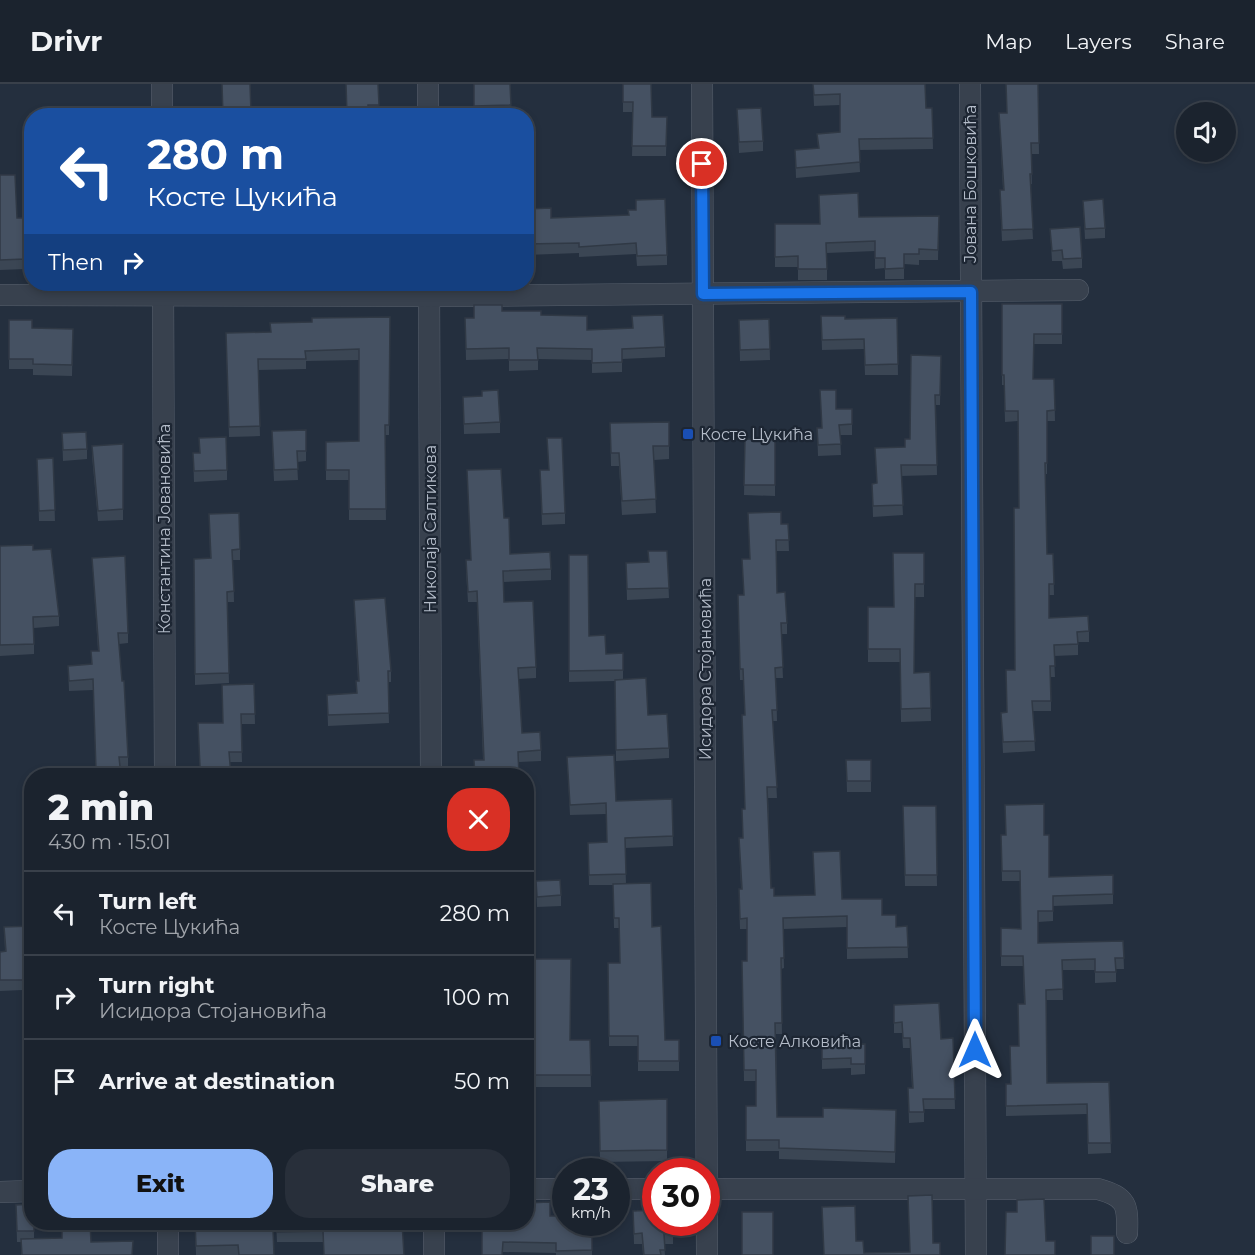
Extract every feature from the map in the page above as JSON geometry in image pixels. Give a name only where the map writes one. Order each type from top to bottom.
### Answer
[{"type":"street","points":[[162,84],[162,108]]},
{"type":"street","points":[[428,84],[428,108]]},
{"type":"street","name":"Исидора Стојановића","points":[[702,84],[707,1158]]},
{"type":"street","name":"Јована Бошковића","points":[[970,84],[976,1255]]},
{"type":"street","points":[[534,291],[703,294],[1078,290]]},
{"type":"street","points":[[0,296],[136,291]]},
{"type":"street","name":"Константина Јовановића","points":[[163,291],[165,768]]},
{"type":"street","name":"Николаја Салтикова","points":[[429,291],[431,768]]},
{"type":"street","points":[[720,1189],[976,1187],[1098,1189],[1112,1192],[1127,1207],[1127,1233]]},
{"type":"street","points":[[534,1189],[552,1189]]},
{"type":"street","points":[[0,1192],[24,1191]]},
{"type":"street","points":[[168,1230],[168,1255]]},
{"type":"street","points":[[434,1230],[434,1255]]},
{"type":"street","name":"Исидора Стојановића","points":[[707,1236],[707,1255]]},
{"type":"building","points":[[222,84],[250,84],[251,108],[223,108]]},
{"type":"building","points":[[346,84],[378,84],[379,105],[368,105],[368,108],[347,108]]},
{"type":"building","points":[[474,84],[510,84],[511,105],[474,106]]},
{"type":"building","points":[[623,84],[651,84],[652,117],[667,117],[666,146],[632,146],[633,102],[623,102]]},
{"type":"building","points":[[813,84],[925,84],[926,108],[932,108],[933,138],[859,139],[860,162],[796,168],[795,150],[819,148],[817,134],[840,132],[840,94],[814,95]]},
{"type":"building","points":[[1006,84],[1038,84],[1039,143],[1031,143],[1033,229],[1002,230],[1000,190],[1004,190],[999,113],[1007,113]]},
{"type":"building","points":[[761,108],[763,141],[739,142],[737,109]]},
{"type":"building","points":[[0,175],[15,175],[17,218],[23,218],[24,259],[0,260]]},
{"type":"building","points":[[858,193],[859,217],[939,216],[938,250],[919,249],[919,254],[904,254],[904,268],[885,269],[885,258],[875,258],[875,241],[826,243],[827,269],[798,269],[798,256],[775,257],[775,224],[820,224],[819,195]]},
{"type":"building","points":[[665,199],[667,255],[637,256],[636,243],[579,247],[579,243],[534,244],[534,209],[551,208],[551,218],[629,215],[628,210],[636,210],[636,200]]},
{"type":"building","points":[[1103,199],[1105,228],[1085,229],[1083,201]]},
{"type":"building","points":[[1080,227],[1082,258],[1063,259],[1062,250],[1052,251],[1050,229]]},
{"type":"building","points":[[1002,304],[1062,304],[1062,334],[1034,334],[1033,379],[1054,379],[1055,410],[1047,411],[1047,463],[1045,463],[1047,554],[1053,554],[1054,584],[1049,584],[1049,618],[1088,616],[1089,631],[1077,632],[1078,644],[1054,645],[1055,666],[1050,666],[1051,701],[1032,701],[1035,741],[1003,742],[1001,713],[1007,712],[1006,670],[1015,670],[1014,508],[1019,508],[1018,411],[1005,411],[1004,375],[1002,375]]},
{"type":"building","points":[[474,305],[502,305],[502,311],[541,311],[541,315],[587,316],[587,330],[633,328],[632,316],[663,315],[665,347],[622,349],[622,362],[592,363],[592,349],[537,348],[538,360],[509,360],[509,348],[466,349],[465,318],[474,318]]},
{"type":"building","points":[[821,316],[845,316],[845,319],[897,318],[898,364],[865,365],[864,339],[822,340]]},
{"type":"building","points":[[390,317],[389,425],[385,425],[386,509],[349,509],[349,470],[326,470],[326,442],[359,441],[359,349],[305,351],[306,359],[258,359],[260,426],[229,427],[226,333],[271,332],[270,323],[312,322],[312,318]]},
{"type":"building","points":[[769,319],[770,349],[740,350],[739,320]]},
{"type":"building","points":[[9,320],[32,320],[32,328],[73,329],[72,365],[33,364],[33,359],[9,359]]},
{"type":"building","points":[[911,355],[941,356],[940,395],[935,395],[937,465],[901,465],[903,505],[873,506],[872,484],[877,483],[875,448],[905,447],[905,439],[910,439]]},
{"type":"building","points":[[498,390],[500,422],[464,424],[463,397],[482,396],[482,391]]},
{"type":"building","points":[[820,390],[836,390],[836,409],[852,409],[852,424],[839,425],[841,444],[818,445],[817,428],[822,428]]},
{"type":"building","points":[[669,422],[669,446],[653,446],[656,499],[622,501],[619,453],[611,453],[610,423]]},
{"type":"building","points":[[306,430],[306,451],[297,451],[298,469],[274,470],[272,431]]},
{"type":"building","points":[[86,432],[87,449],[63,450],[62,433]]},
{"type":"building","points":[[226,437],[227,470],[194,471],[193,453],[200,453],[199,438]]},
{"type":"building","points":[[547,438],[562,438],[565,513],[542,514],[540,470],[549,470]]},
{"type":"building","points":[[745,439],[775,440],[775,485],[744,485]]},
{"type":"building","points":[[123,444],[123,509],[98,511],[92,446]]},
{"type":"building","points":[[53,458],[55,510],[39,511],[37,459]]},
{"type":"building","points":[[501,469],[504,518],[509,518],[510,554],[550,552],[551,569],[503,571],[504,602],[533,601],[536,667],[518,668],[522,733],[540,732],[541,750],[518,752],[519,768],[474,768],[474,760],[484,760],[477,591],[468,592],[466,560],[471,560],[467,470]]},
{"type":"building","points":[[781,512],[781,524],[788,524],[789,540],[776,540],[777,593],[785,592],[787,623],[781,623],[783,667],[775,668],[777,710],[772,710],[777,787],[767,787],[771,888],[774,888],[774,896],[815,895],[813,852],[840,851],[842,899],[882,899],[882,915],[896,915],[896,927],[907,926],[908,947],[847,948],[847,916],[783,918],[782,1023],[775,1023],[777,1117],[823,1117],[823,1108],[896,1110],[895,1152],[779,1148],[779,1140],[746,1140],[746,1106],[756,1106],[756,1070],[744,1070],[742,961],[747,961],[747,918],[740,919],[739,889],[742,889],[739,838],[743,838],[742,809],[745,809],[742,715],[745,715],[743,669],[740,669],[738,595],[744,595],[742,559],[750,559],[748,513]]},
{"type":"building","points":[[239,513],[240,549],[232,550],[234,591],[227,592],[229,673],[195,674],[194,559],[211,558],[209,514]]},
{"type":"building","points":[[33,545],[33,550],[51,549],[59,616],[33,617],[34,644],[0,645],[0,546]]},
{"type":"building","points":[[648,551],[667,551],[669,588],[627,589],[626,563],[649,562]]},
{"type":"building","points":[[893,553],[924,553],[924,584],[915,584],[914,673],[930,672],[931,708],[901,709],[900,649],[868,649],[868,607],[894,607]]},
{"type":"building","points":[[569,555],[588,555],[589,636],[605,635],[606,654],[623,653],[623,670],[569,671]]},
{"type":"building","points":[[125,556],[128,633],[118,633],[122,681],[124,681],[128,757],[119,757],[120,768],[96,768],[93,679],[69,681],[68,666],[92,664],[91,651],[99,651],[92,558]]},
{"type":"building","points":[[385,598],[391,671],[388,671],[389,713],[328,715],[327,695],[357,693],[356,681],[359,681],[354,600]]},
{"type":"building","points":[[646,678],[648,715],[667,714],[669,748],[616,750],[615,680]]},
{"type":"building","points":[[254,684],[255,714],[241,714],[242,752],[229,752],[230,768],[195,768],[200,767],[198,723],[223,723],[222,685]]},
{"type":"building","points":[[614,755],[616,801],[672,799],[673,836],[625,838],[626,874],[589,875],[588,843],[607,842],[606,803],[570,805],[567,757]]},
{"type":"building","points":[[846,760],[871,760],[871,781],[847,781]]},
{"type":"building","points":[[1044,804],[1044,835],[1049,835],[1049,877],[1113,875],[1113,894],[1053,896],[1053,911],[1038,911],[1038,943],[1123,941],[1124,958],[1115,958],[1116,972],[1095,972],[1095,959],[1062,960],[1063,989],[1046,990],[1047,1083],[1109,1082],[1111,1143],[1088,1143],[1087,1104],[1006,1106],[1006,1084],[1011,1084],[1010,1046],[1019,1046],[1018,1004],[1025,1004],[1023,956],[1001,956],[1001,928],[1021,929],[1020,871],[1002,871],[1001,835],[1006,835],[1005,805]]},
{"type":"building","points":[[903,806],[936,806],[937,875],[905,875]]},
{"type":"building","points":[[560,880],[561,895],[537,897],[536,881]]},
{"type":"building","points":[[651,883],[652,927],[661,926],[665,1040],[679,1040],[679,1061],[638,1061],[638,1036],[609,1036],[608,963],[620,963],[619,918],[614,918],[613,884]]},
{"type":"building","points":[[24,926],[23,980],[0,980],[0,952],[6,951],[4,927]]},
{"type":"building","points":[[534,959],[571,959],[570,1040],[590,1040],[591,1075],[534,1075]]},
{"type":"building","points":[[939,1003],[941,1039],[953,1038],[955,1099],[923,1099],[924,1112],[909,1112],[908,1088],[913,1088],[910,1038],[903,1038],[902,1022],[894,1023],[894,1005]]},
{"type":"building","points":[[865,1044],[865,1064],[851,1064],[851,1058],[822,1059],[822,1045]]},
{"type":"building","points":[[667,1099],[667,1150],[600,1151],[599,1101]]},
{"type":"building","points":[[932,1195],[933,1243],[940,1243],[940,1255],[824,1255],[822,1207],[855,1206],[856,1241],[863,1241],[864,1253],[910,1252],[908,1196]]},
{"type":"building","points":[[1044,1199],[1046,1241],[1055,1241],[1055,1255],[1005,1255],[1006,1212],[1017,1212],[1017,1200]]},
{"type":"building","points":[[550,1202],[552,1236],[592,1236],[592,1250],[556,1251],[556,1243],[503,1242],[502,1255],[482,1255],[482,1230],[534,1230],[534,1203]]},
{"type":"building","points":[[24,1204],[24,1230],[34,1231],[17,1231],[16,1205]]},
{"type":"building","points":[[633,1211],[642,1211],[642,1233],[634,1234]]},
{"type":"building","points":[[742,1212],[773,1212],[773,1255],[742,1255]]},
{"type":"building","points":[[62,1230],[90,1230],[91,1242],[133,1241],[132,1255],[22,1255],[21,1239],[62,1238]]},
{"type":"building","points":[[195,1230],[273,1230],[274,1255],[239,1255],[238,1245],[196,1246]]},
{"type":"building","points":[[277,1230],[402,1230],[404,1255],[324,1255],[323,1231],[277,1232]]},
{"type":"building","points":[[642,1236],[664,1236],[665,1250],[660,1250],[661,1255],[644,1255]]},
{"type":"building","points":[[1091,1236],[1114,1236],[1114,1255],[1091,1255]]},
{"type":"place","name":"Косте Цукића","points":[[688,434]]},
{"type":"place","name":"Косте Алковића","points":[[716,1041]]},
{"type":"route","points":[[702,164],[703,294],[971,292],[975,1050]]}]
